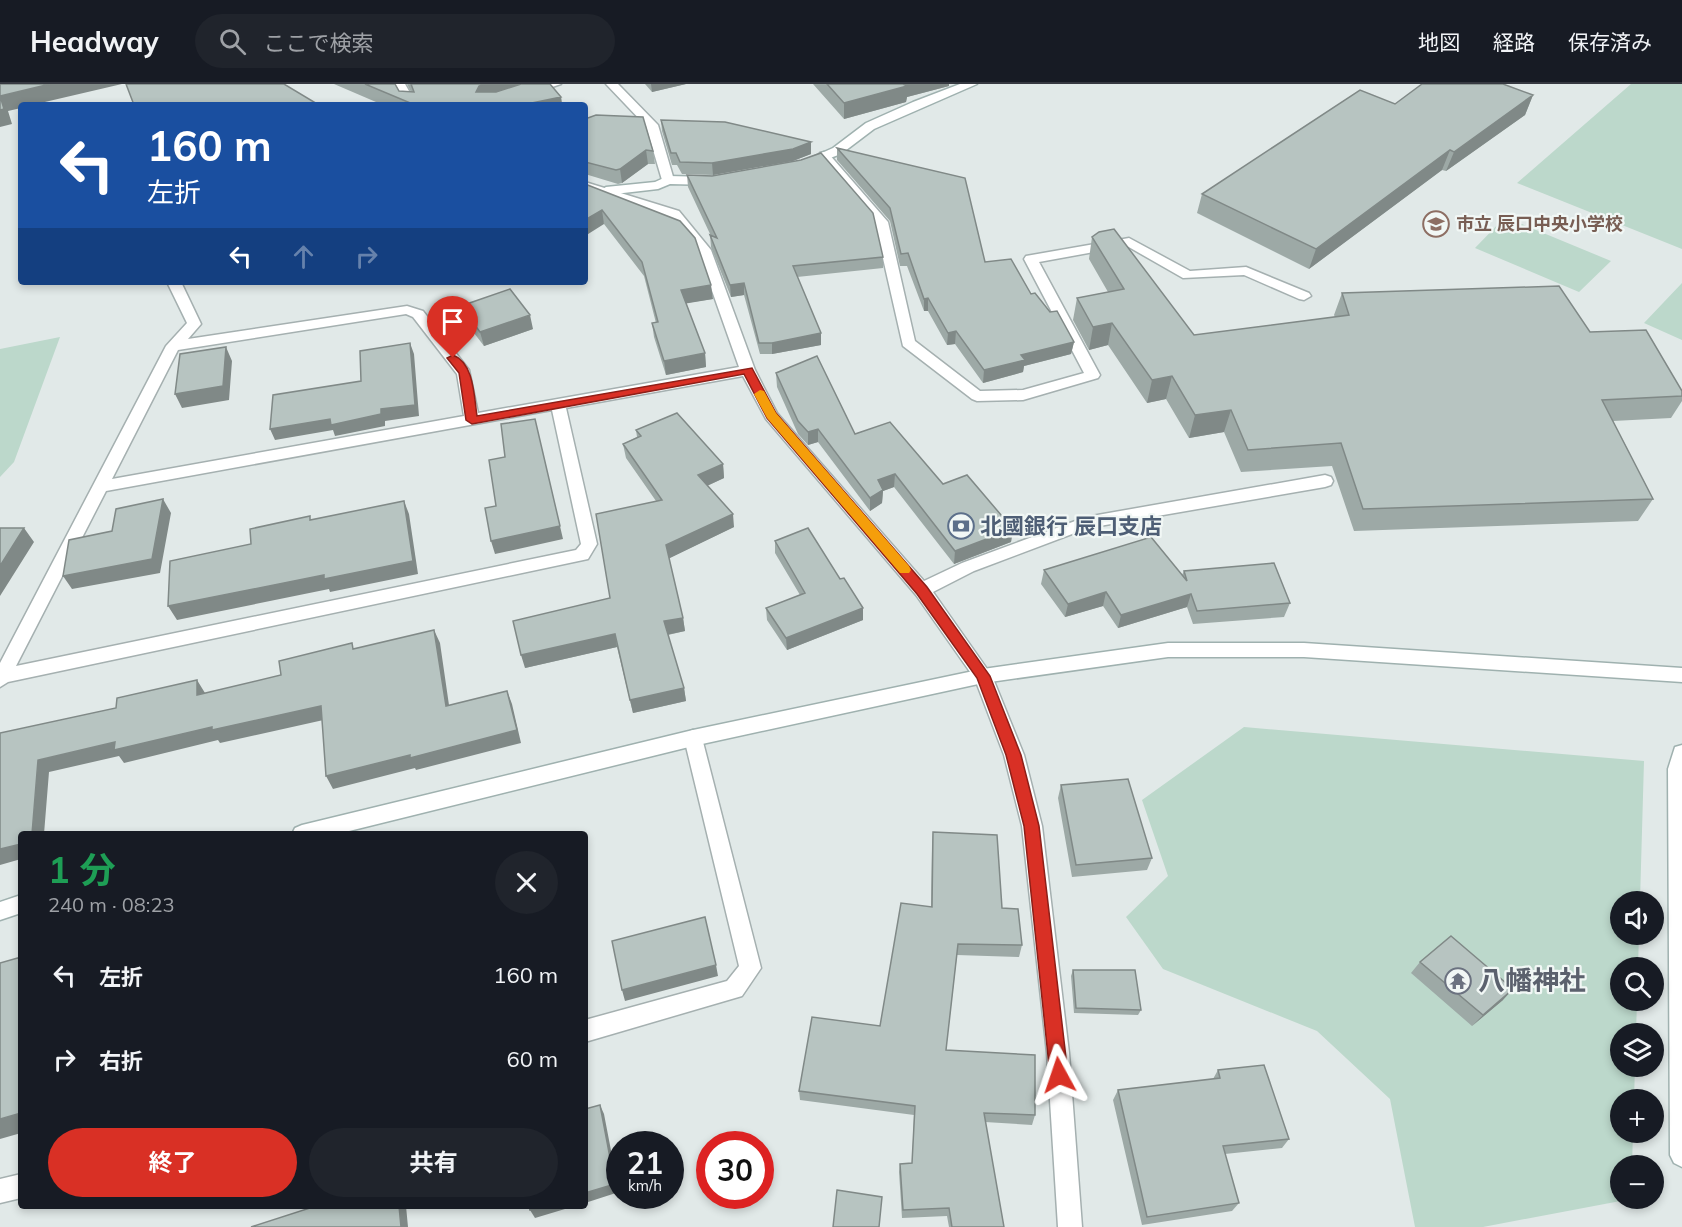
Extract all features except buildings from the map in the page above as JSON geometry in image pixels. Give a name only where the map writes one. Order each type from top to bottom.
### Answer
[{"type":"street","points":[[399,84],[409,102]]},
{"type":"street","points":[[497,102],[555,84]]},
{"type":"street","points":[[612,84],[652,125],[668,180]]},
{"type":"street","points":[[786,168],[837,151],[870,126],[916,104],[971,84]]},
{"type":"street","points":[[824,156],[881,222],[908,343],[977,396],[1023,395],[1094,375],[1031,259],[1129,242],[1188,275],[1246,271],[1304,296]]},
{"type":"street","points":[[606,191],[658,185],[668,180],[723,179]]},
{"type":"street","points":[[588,187],[674,214],[704,250],[748,370],[771,415],[922,590],[983,676],[1014,755],[1032,826],[1058,1053],[1070,1227]]},
{"type":"street","points":[[1,678],[173,346],[194,324],[175,285]]},
{"type":"street","points":[[173,346],[407,310],[418,314],[464,373],[472,420]]},
{"type":"street","points":[[102,486],[748,370]]},
{"type":"street","points":[[1,678],[582,555],[589,544],[558,404]]},
{"type":"street","points":[[922,590],[968,567],[1086,523],[1325,480]]},
{"type":"street","points":[[314,831],[693,738],[983,676],[1168,650],[1281,650],[1682,675]]},
{"type":"street","points":[[588,1029],[734,989],[750,969],[693,738]]},
{"type":"street","points":[[1682,753],[1678,769],[1682,1155]]},
{"type":"street","points":[[0,911],[18,905]]},
{"type":"street","points":[[0,1191],[18,1187]]},
{"type":"green space","points":[[1631,84],[1682,84],[1682,249],[1517,183]]},
{"type":"green space","points":[[1505,217],[1611,261],[1579,292],[1475,248]]},
{"type":"green space","points":[[1682,283],[1682,340],[1644,323]]},
{"type":"green space","points":[[60,337],[14,462],[0,477],[0,349]]},
{"type":"green space","points":[[1244,727],[1644,761],[1640,891],[1610,891],[1610,945],[1639,945],[1638,957],[1610,957],[1610,1011],[1637,1011],[1636,1023],[1610,1023],[1610,1077],[1635,1077],[1634,1089],[1610,1089],[1610,1143],[1633,1143],[1632,1155],[1610,1155],[1610,1203],[1483,1227],[1415,1227],[1390,1099],[1317,1031],[1163,969],[1126,917],[1168,876],[1142,800]]},
{"type":"slow traffic","points":[[760,394],[771,415],[904,570]]},
{"type":"place","name":"市立 辰口中央小学校","points":[[1436,224]]},
{"type":"place","name":"北國銀行 辰口支店","points":[[961,526]]},
{"type":"place","name":"八幡神社","points":[[1458,981]]},
{"type":"route","points":[[453,358],[464,373],[472,420],[748,370],[771,415],[922,590],[983,676],[1014,755],[1032,826],[1059,1075]]}]
